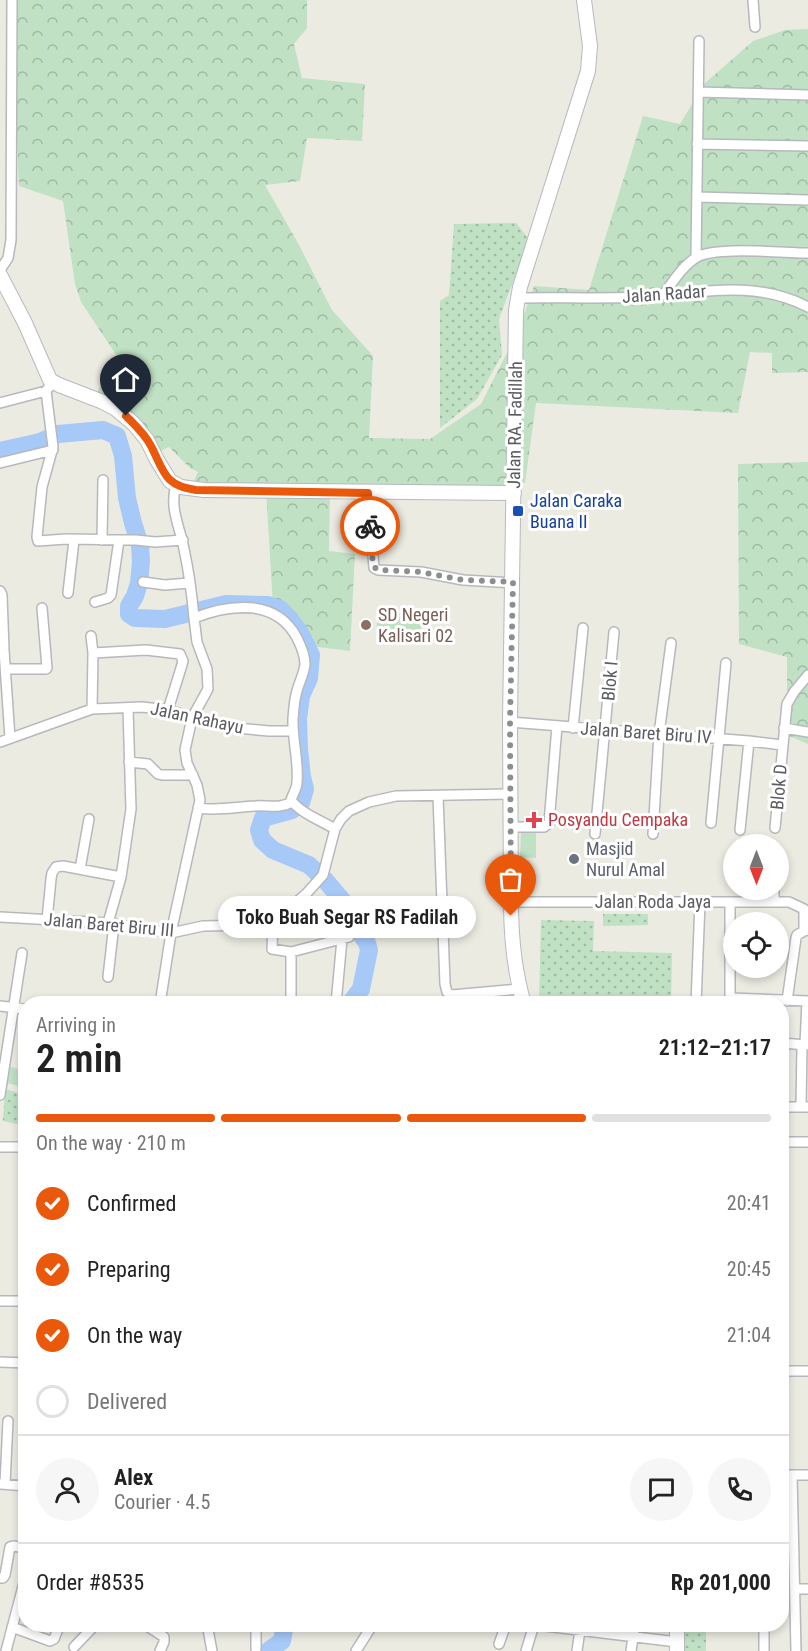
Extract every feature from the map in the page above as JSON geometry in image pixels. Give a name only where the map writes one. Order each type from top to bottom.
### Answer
[{"type":"main road","name":"Jalan RA. Fadillah","points":[[522,996],[513,949],[510,827],[518,298],[588,71],[590,46],[584,0]]},
{"type":"main road","points":[[0,275],[25,323],[48,376],[50,387],[103,402],[126,416],[147,440],[165,473],[176,485],[196,490],[514,493]]},
{"type":"street","points":[[0,270],[8,258],[11,240],[12,0]]},
{"type":"street","points":[[753,0],[755,27]]},
{"type":"street","points":[[696,257],[699,41]]},
{"type":"street","points":[[698,92],[808,95]]},
{"type":"street","points":[[698,144],[808,146]]},
{"type":"street","points":[[697,197],[808,200]]},
{"type":"street","points":[[663,295],[683,269],[696,257],[707,253],[724,251],[808,253]]},
{"type":"street","name":"Jalan Radar","points":[[518,298],[592,299],[731,289],[763,292],[808,307]]},
{"type":"street","points":[[0,403],[50,387],[53,448],[42,487],[37,539],[39,542],[183,540]]},
{"type":"street","points":[[0,462],[53,448]]},
{"type":"street","points":[[102,540],[103,480]]},
{"type":"street","points":[[161,996],[171,933],[200,800],[199,791],[187,763],[185,750],[192,718],[206,695],[208,684],[207,669],[197,642],[183,540],[175,519],[173,494],[176,485]]},
{"type":"street","points":[[368,493],[374,568],[421,572],[463,580],[513,582]]},
{"type":"street","points":[[68,593],[74,540]]},
{"type":"street","points":[[95,602],[111,595],[119,540]]},
{"type":"street","points":[[143,582],[165,585],[189,583]]},
{"type":"street","points":[[1,595],[6,669],[5,740]]},
{"type":"street","points":[[194,615],[231,607],[265,610],[281,618],[294,632],[302,648],[305,664],[296,694],[292,731],[297,784],[292,797],[296,805],[335,829]]},
{"type":"street","points":[[6,669],[47,668],[42,608]]},
{"type":"street","points":[[573,728],[584,628]]},
{"type":"street","name":"Blok I","points":[[595,834],[614,632]]},
{"type":"street","points":[[91,636],[92,709]]},
{"type":"street","points":[[653,834],[658,734],[671,643]]},
{"type":"street","points":[[93,653],[146,650],[180,654],[183,660],[168,710]]},
{"type":"street","points":[[711,824],[726,663]]},
{"type":"street","name":"Blok D","points":[[775,828],[787,704],[808,675]]},
{"type":"street","name":"Jalan Rahayu","points":[[5,740],[92,709],[142,707],[168,710],[236,728],[292,731]]},
{"type":"street","points":[[108,977],[111,924],[131,809],[128,708]]},
{"type":"street","name":"Jalan Baret Biru IV","points":[[510,722],[782,745]]},
{"type":"street","points":[[510,827],[544,827],[549,823],[557,726]]},
{"type":"street","points":[[784,728],[808,732]]},
{"type":"street","points":[[740,830],[749,741]]},
{"type":"street","points":[[129,762],[148,764],[162,775],[193,775]]},
{"type":"street","points":[[337,996],[346,938],[291,952],[272,949],[273,922],[295,905],[323,875],[335,829],[341,819],[349,811],[369,802],[396,796],[510,794]]},
{"type":"street","points":[[438,796],[447,992],[452,995],[520,989]]},
{"type":"street","points":[[198,808],[218,810],[296,805]]},
{"type":"street","points":[[80,869],[89,819]]},
{"type":"street","points":[[47,920],[53,870],[60,866],[121,877]]},
{"type":"street","name":"Jalan Roda Jaya","points":[[511,902],[789,902],[805,909],[806,931]]},
{"type":"street","points":[[696,996],[700,902]]},
{"type":"street","points":[[730,902],[730,996]]},
{"type":"street","name":"Jalan Baret Biru III","points":[[0,917],[111,924],[171,933],[203,927],[273,922]]},
{"type":"street","points":[[788,996],[796,938],[797,935],[806,931]]},
{"type":"street","points":[[291,952],[291,996]]},
{"type":"street","points":[[0,1095],[22,953]]},
{"type":"street","points":[[789,1001],[807,1001],[805,1107],[789,1107]]},
{"type":"street","points":[[0,1006],[18,1008]]},
{"type":"street","points":[[789,1044],[805,1045]]},
{"type":"street","points":[[789,1142],[808,1142]]},
{"type":"street","points":[[0,1147],[18,1147]]},
{"type":"street","points":[[0,1300],[18,1301]]},
{"type":"street","points":[[0,1362],[18,1363]]},
{"type":"street","points":[[789,1371],[808,1371]]},
{"type":"street","points":[[8,1421],[2,1484],[18,1485]]},
{"type":"street","points":[[796,1651],[792,1475],[808,1474]]},
{"type":"street","points":[[0,1578],[5,1575],[10,1547],[18,1547]]},
{"type":"street","points":[[795,1589],[808,1589]]},
{"type":"street","points":[[6,1651],[18,1605]]},
{"type":"street","points":[[12,1627],[18,1629]]},
{"type":"street","points":[[26,1632],[50,1641],[54,1639],[57,1632]]},
{"type":"street","points":[[75,1647],[89,1632]]},
{"type":"street","points":[[156,1632],[164,1637],[162,1647]]},
{"type":"street","points":[[208,1632],[212,1651]]},
{"type":"street","points":[[256,1632],[256,1649]]},
{"type":"street","points":[[356,1651],[368,1632]]},
{"type":"street","points":[[499,1644],[503,1632]]},
{"type":"street","points":[[526,1651],[532,1632]]},
{"type":"street","points":[[577,1651],[580,1632]]},
{"type":"street","points":[[598,1632],[633,1636],[677,1647]]},
{"type":"street","points":[[631,1651],[634,1632]]},
{"type":"street","points":[[764,1632],[764,1651]]},
{"type":"green space","points":[[5,0],[307,0],[307,28],[294,44],[302,78],[365,84],[362,141],[307,138],[300,181],[265,185],[332,310],[373,356],[369,438],[430,439],[481,404],[518,331],[534,286],[589,290],[643,116],[680,124],[704,84],[753,41],[785,30],[808,29],[808,372],[772,373],[772,353],[750,352],[738,413],[536,403],[525,483],[457,494],[330,490],[329,551],[355,554],[350,651],[310,646],[291,618],[273,606],[266,490],[192,485],[198,472],[190,468],[169,447],[156,453],[150,434],[128,409],[111,399],[96,394],[117,356],[81,302],[75,284],[63,201],[19,186],[11,3]]},
{"type":"green space","points":[[516,223],[529,239],[499,319],[502,355],[477,399],[440,428],[440,301],[449,295],[454,224]]},
{"type":"green space","points":[[808,462],[808,744],[787,735],[787,657],[739,644],[738,464]]},
{"type":"green space","points":[[378,611],[422,615],[420,638],[376,635]]},
{"type":"green space","points":[[521,832],[536,833],[536,858],[520,857]]},
{"type":"green space","points":[[603,914],[648,914],[648,925],[603,926]]},
{"type":"green space","points":[[541,920],[594,921],[593,951],[672,953],[671,996],[539,996]]},
{"type":"green space","points":[[7,1066],[18,1069],[18,1086],[3,1082]]},
{"type":"green space","points":[[5,1089],[18,1093],[18,1124],[3,1121]]},
{"type":"green space","points":[[682,1632],[706,1632],[706,1651],[679,1651]]},
{"type":"waterway","points":[[0,451],[40,442],[58,434],[103,430],[117,436],[123,456],[127,498],[140,545],[139,583],[129,606],[129,614],[135,618],[165,619],[226,604],[268,605],[280,609],[300,633],[311,655],[309,678],[301,696],[298,719],[299,749],[305,789],[301,803],[292,810],[263,818],[259,830],[262,840],[273,850],[309,865],[347,906],[352,921],[367,943],[369,950],[361,989],[356,996]]},
{"type":"waterway","points":[[268,1651],[282,1641],[284,1632]]},
{"type":"way so far","points":[[370,526],[373,566],[378,570],[421,572],[463,580],[513,582],[510,722],[511,916]]},
{"type":"place","name":"Jalan Caraka Buana II","points":[[518,511]]},
{"type":"place","name":"SD Negeri Kalisari 02","points":[[366,625]]},
{"type":"place","name":"Posyandu Cempaka","points":[[534,820]]},
{"type":"place","name":"Masjid Nurul Amal","points":[[574,859]]},
{"type":"place","name":"Toko Buah Segar RS Fadilah","points":[[511,916]]},
{"type":"route","points":[[126,416],[147,440],[170,481],[176,485],[196,490],[368,493],[370,526]]}]
